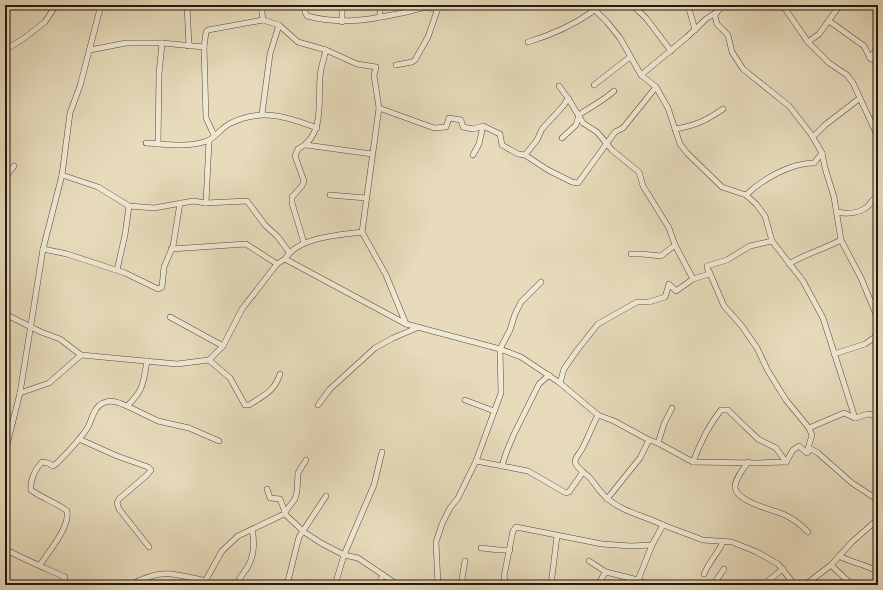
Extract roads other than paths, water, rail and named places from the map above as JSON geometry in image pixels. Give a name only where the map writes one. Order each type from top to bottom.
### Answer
[{"type":"street","points":[[5,50],[23,39],[45,22],[56,5]]},
{"type":"street","points":[[5,453],[20,393],[43,249],[62,175],[70,113],[80,86],[101,5]]},
{"type":"street","points":[[187,5],[189,46]]},
{"type":"street","points":[[261,5],[263,20]]},
{"type":"street","points":[[305,5],[305,12],[307,16],[334,22],[353,22],[404,13],[416,8],[438,7],[428,37],[415,60],[396,65]]},
{"type":"street","points":[[342,5],[342,22]]},
{"type":"street","points":[[380,5],[380,17]]},
{"type":"street","points":[[591,6],[595,9],[601,5]]},
{"type":"street","points":[[632,5],[646,18],[671,51]]},
{"type":"street","points":[[688,5],[695,30]]},
{"type":"street","points":[[641,75],[724,5]]},
{"type":"street","points":[[780,5],[786,10],[808,42],[829,63],[847,75],[860,98],[878,137]]},
{"type":"street","points":[[808,42],[819,34],[840,5]]},
{"type":"street","points":[[872,5],[878,8]]},
{"type":"street","points":[[528,42],[550,35],[580,20],[592,12],[591,6]]},
{"type":"street","points":[[591,6],[615,33],[627,50],[641,75],[656,87],[668,108],[680,144],[687,153],[722,186],[746,195],[756,204],[765,216],[772,241],[803,281],[819,311],[856,418]]},
{"type":"street","points":[[717,12],[715,16],[717,24],[728,35],[732,52],[743,68],[789,106],[811,134],[822,153],[834,197],[841,240],[861,278],[878,320]]},
{"type":"street","points":[[214,135],[206,118],[204,47],[206,32],[208,30],[263,20],[279,25],[298,42],[326,50],[357,64],[376,67],[374,75],[379,108],[362,232],[386,275],[406,324]]},
{"type":"street","points":[[829,20],[864,46],[870,58],[878,62]]},
{"type":"street","points":[[262,114],[270,54],[279,25]]},
{"type":"street","points":[[90,50],[126,43],[162,43],[204,47]]},
{"type":"street","points":[[158,144],[159,74],[162,43]]},
{"type":"street","points":[[870,58],[878,47]]},
{"type":"street","points":[[304,243],[292,203],[292,197],[304,182],[295,156],[298,149],[306,145],[317,128],[320,76],[326,50]]},
{"type":"street","points":[[594,84],[630,57]]},
{"type":"street","points":[[559,86],[583,122],[597,132],[612,150],[639,172],[643,186],[669,228],[675,245],[693,280]]},
{"type":"street","points":[[379,108],[434,128],[446,127],[449,118],[461,120],[463,127],[473,129],[483,126],[500,134],[502,145],[518,154],[525,156],[548,170],[572,182],[578,183],[615,132],[623,128],[656,87]]},
{"type":"street","points":[[562,138],[576,125],[579,115],[614,92]]},
{"type":"street","points":[[525,156],[542,129],[564,106],[568,98]]},
{"type":"street","points":[[811,134],[813,136],[860,98]]},
{"type":"street","points":[[675,129],[690,127],[706,120],[723,109]]},
{"type":"street","points":[[206,203],[209,141],[214,135],[230,123],[262,114],[292,118],[317,128]]},
{"type":"street","points":[[473,155],[479,144],[483,126]]},
{"type":"street","points":[[146,143],[180,146],[209,141]]},
{"type":"street","points":[[306,145],[372,154]]},
{"type":"street","points":[[746,195],[762,182],[779,173],[803,163],[814,163],[822,153]]},
{"type":"street","points":[[5,178],[14,166]]},
{"type":"street","points":[[62,175],[98,187],[129,206],[154,208],[193,201],[206,203],[248,201],[265,225],[278,237],[289,252]]},
{"type":"street","points":[[330,195],[366,198]]},
{"type":"street","points":[[836,212],[845,214],[859,211],[866,207],[873,198],[878,196]]},
{"type":"street","points":[[43,249],[67,254],[117,270],[158,289],[162,287],[164,267],[171,250],[180,203]]},
{"type":"street","points":[[117,270],[129,206]]},
{"type":"street","points":[[5,314],[41,332],[60,339],[80,355],[177,364],[209,360],[223,346],[242,309],[277,264],[285,259],[289,252],[304,243],[332,236],[362,232]]},
{"type":"street","points":[[789,264],[803,256],[826,248],[841,240]]},
{"type":"street","points":[[707,266],[727,260],[750,246],[772,241]]},
{"type":"street","points":[[171,250],[246,244],[277,264]]},
{"type":"street","points":[[631,254],[661,256],[675,245]]},
{"type":"street","points":[[285,259],[406,324],[500,349],[522,357],[560,382],[598,415],[614,421],[693,462],[786,462]]},
{"type":"street","points":[[560,382],[564,370],[578,349],[598,324],[637,302],[649,302],[665,297],[669,284],[676,291],[693,280],[708,274],[707,266]]},
{"type":"street","points":[[707,266],[724,306],[741,325],[757,348],[768,371],[786,400],[809,428],[812,435],[807,453]]},
{"type":"street","points":[[438,585],[436,542],[442,524],[450,508],[458,498],[476,461],[501,393],[500,349],[510,330],[521,302],[541,282]]},
{"type":"street","points":[[170,317],[223,346]]},
{"type":"street","points":[[318,406],[330,389],[375,348],[393,338],[419,327]]},
{"type":"street","points":[[834,354],[865,344],[878,335]]},
{"type":"street","points":[[20,393],[49,382],[80,355]]},
{"type":"street","points":[[209,360],[230,378],[245,404],[249,405],[272,390],[276,385],[280,374]]},
{"type":"street","points":[[127,406],[142,388],[147,361]]},
{"type":"street","points":[[502,466],[514,434],[539,384],[549,375]]},
{"type":"street","points":[[465,400],[494,411]]},
{"type":"street","points":[[40,565],[64,529],[68,516],[67,511],[62,507],[40,497],[32,490],[30,484],[37,467],[42,462],[53,466],[79,439],[88,427],[94,413],[102,404],[112,401],[127,406],[158,421],[189,428],[219,441]]},
{"type":"street","points":[[658,443],[664,424],[672,408]]},
{"type":"street","points":[[693,462],[700,442],[721,410],[730,412],[758,439],[776,448],[786,462]]},
{"type":"street","points":[[809,428],[844,412],[856,418],[868,414],[878,416]]},
{"type":"street","points":[[598,415],[575,462],[607,499],[639,516],[652,520],[663,526],[703,540],[732,542],[757,552],[778,564],[795,585]]},
{"type":"street","points":[[79,439],[117,456],[148,467],[150,470],[147,475],[119,499],[117,503],[119,509],[149,547]]},
{"type":"street","points":[[607,499],[640,458],[649,440]]},
{"type":"street","points":[[786,462],[793,450],[799,446],[807,453]]},
{"type":"street","points":[[807,453],[810,448],[818,453],[852,483],[878,500]]},
{"type":"street","points":[[335,585],[344,555],[374,485],[382,452]]},
{"type":"street","points":[[130,585],[157,573],[176,574],[204,583],[222,551],[238,536],[285,513],[295,499],[298,491],[298,473],[306,460]]},
{"type":"street","points":[[476,461],[528,471],[566,493],[569,492],[583,472]]},
{"type":"street","points":[[748,462],[736,482],[735,488],[737,493],[741,497],[766,510],[785,515],[797,522],[808,532]]},
{"type":"street","points":[[267,489],[270,498],[280,499],[285,513],[304,532],[344,555],[358,558],[398,585]]},
{"type":"street","points":[[287,585],[298,541],[326,496]]},
{"type":"street","points":[[805,585],[830,565],[878,519]]},
{"type":"street","points":[[638,580],[652,545],[663,526]]},
{"type":"street","points":[[506,585],[504,576],[513,531],[516,527],[602,544],[631,546],[652,545]]},
{"type":"street","points":[[237,585],[240,576],[248,566],[251,558],[254,538],[252,530]]},
{"type":"street","points":[[551,585],[557,536]]},
{"type":"street","points":[[704,574],[723,542]]},
{"type":"street","points":[[481,548],[510,550]]},
{"type":"street","points":[[5,549],[27,561],[40,565],[65,577],[62,585]]},
{"type":"street","points":[[839,556],[850,562],[862,564],[878,572]]},
{"type":"street","points":[[461,585],[465,561]]},
{"type":"street","points":[[589,561],[606,572],[638,580],[649,585]]},
{"type":"street","points":[[830,565],[852,585]]},
{"type":"street","points":[[713,585],[724,569]]},
{"type":"street","points":[[765,583],[783,569]]},
{"type":"street","points":[[598,585],[606,572]]},
{"type":"street","points":[[378,585],[383,575]]}]
